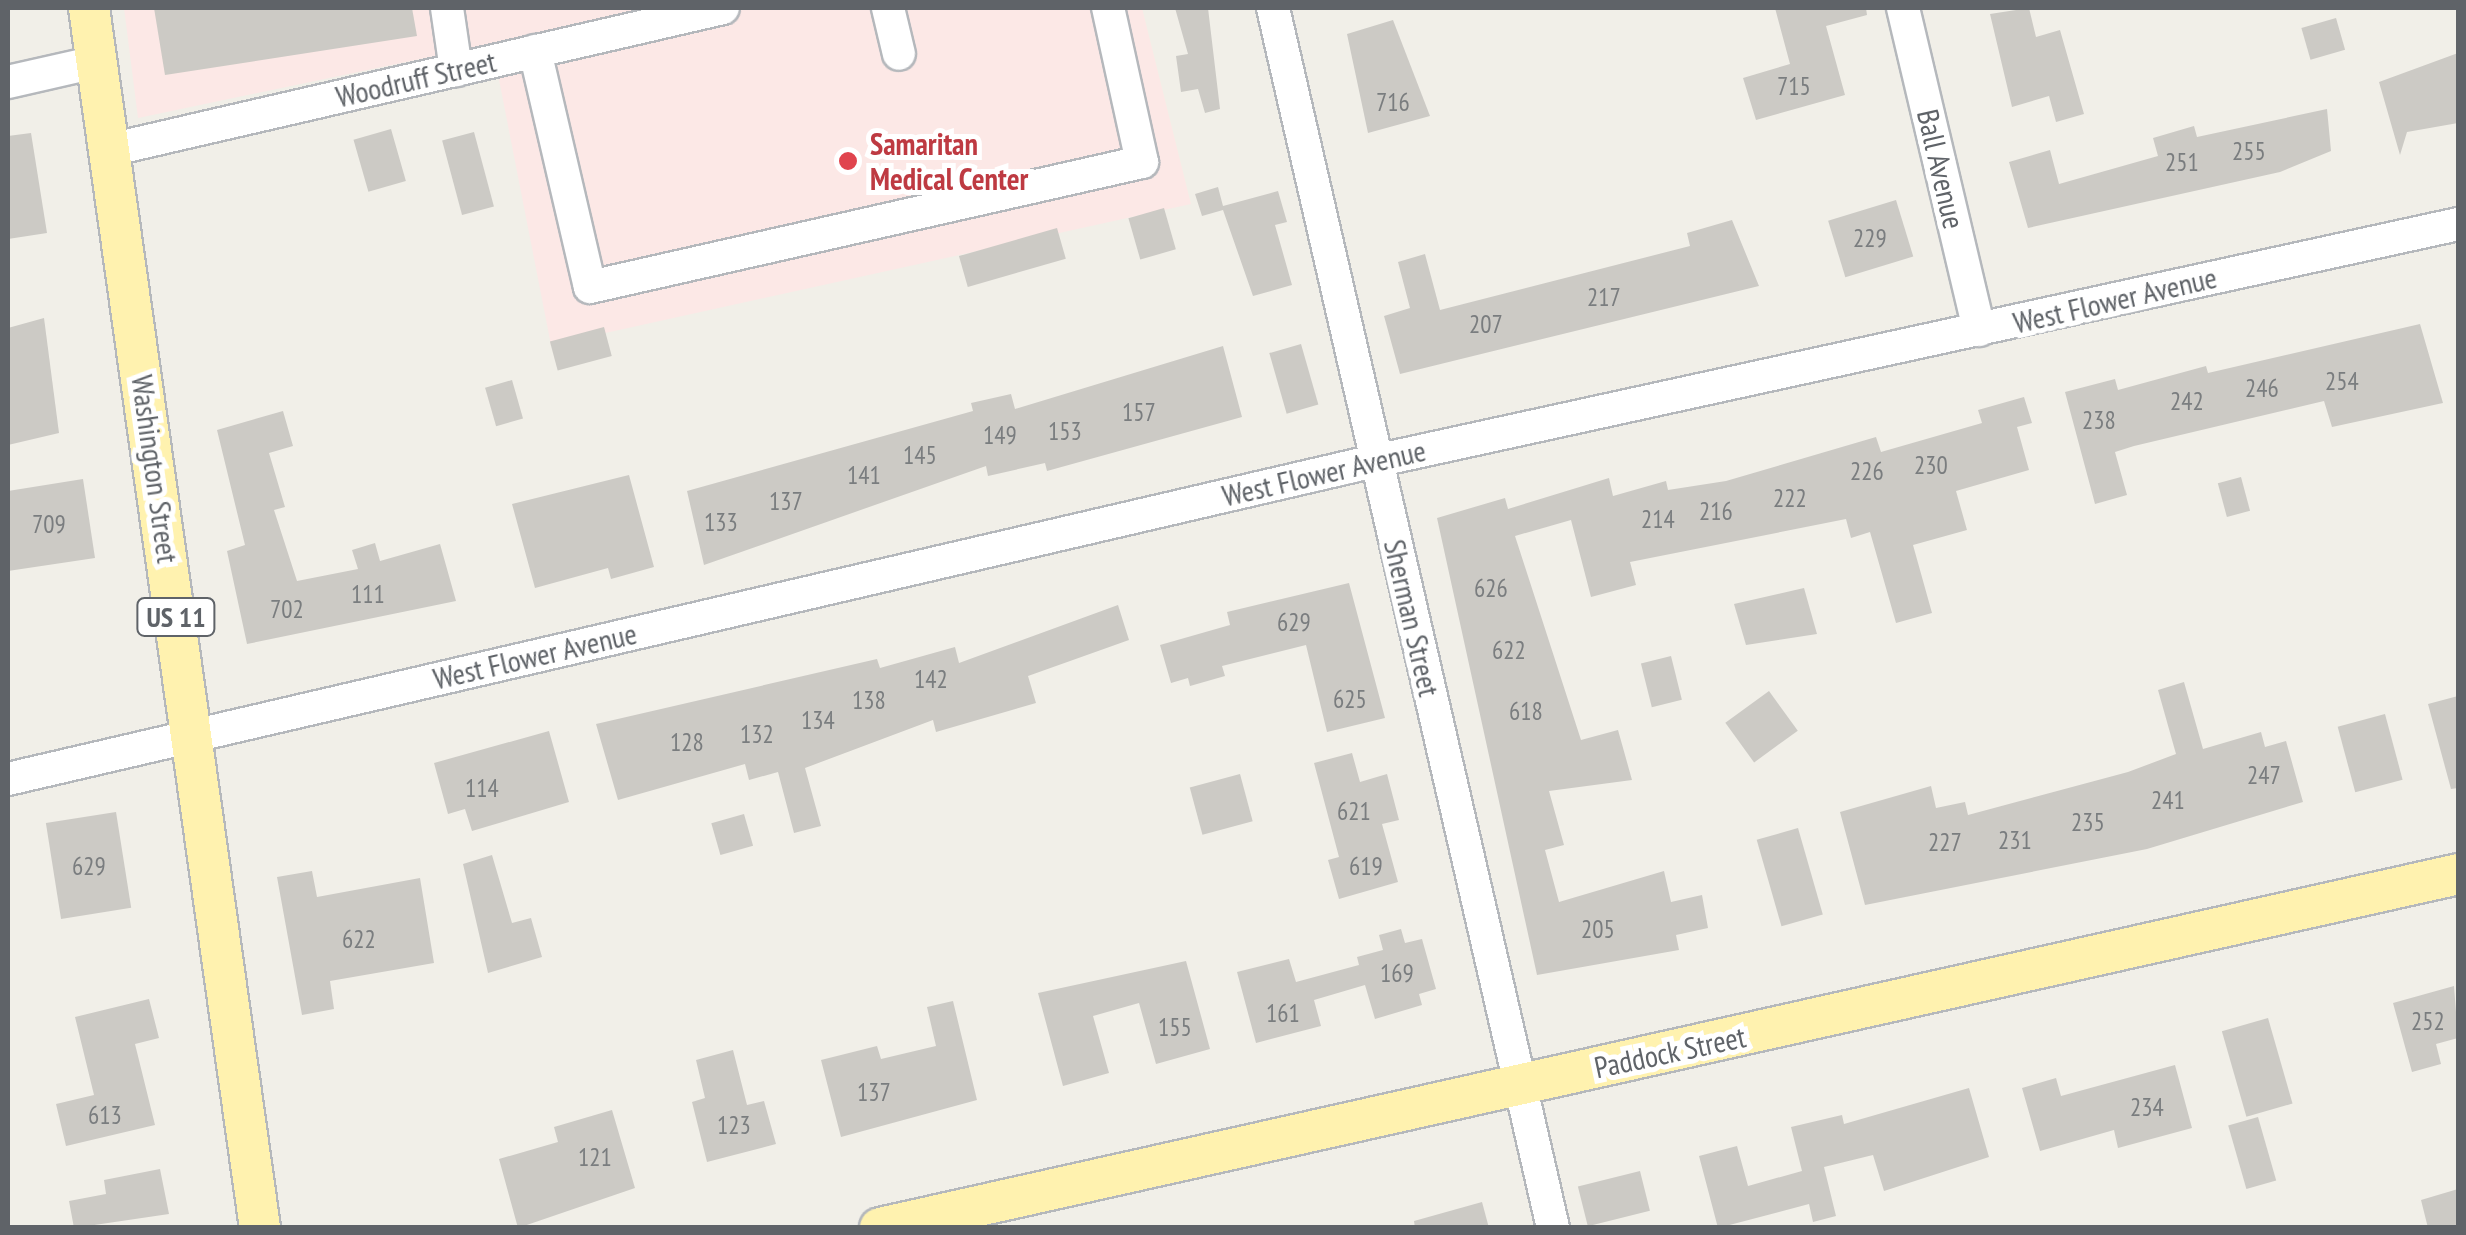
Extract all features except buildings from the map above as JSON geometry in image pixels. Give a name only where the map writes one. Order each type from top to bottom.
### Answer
[{"type":"main road","name":"Washington Street","points":[[89,8],[260,1228]]},
{"type":"main road","name":"Paddock Street","points":[[880,1228],[2458,874]]},
{"type":"street","points":[[447,8],[456,70]]},
{"type":"street","name":"Woodruff Street","points":[[109,150],[723,8]]},
{"type":"street","points":[[888,8],[899,54]]},
{"type":"street","points":[[535,52],[590,287],[1142,162],[1108,8]]},
{"type":"street","name":"Sherman Street","points":[[1272,8],[1554,1228]]},
{"type":"street","name":"Ball Avenue","points":[[1903,8],[1979,330]]},
{"type":"street","points":[[8,82],[96,62]]},
{"type":"street","name":"West Flower Avenue","points":[[8,779],[1375,461],[2458,224]]},
{"type":"shaded area","name":"Samaritan Medical Center","points":[[124,8],[1142,8],[1191,204],[551,345],[492,44],[138,118]]},
{"type":"place","name":"Samaritan Medical Center","points":[[848,161]]}]
